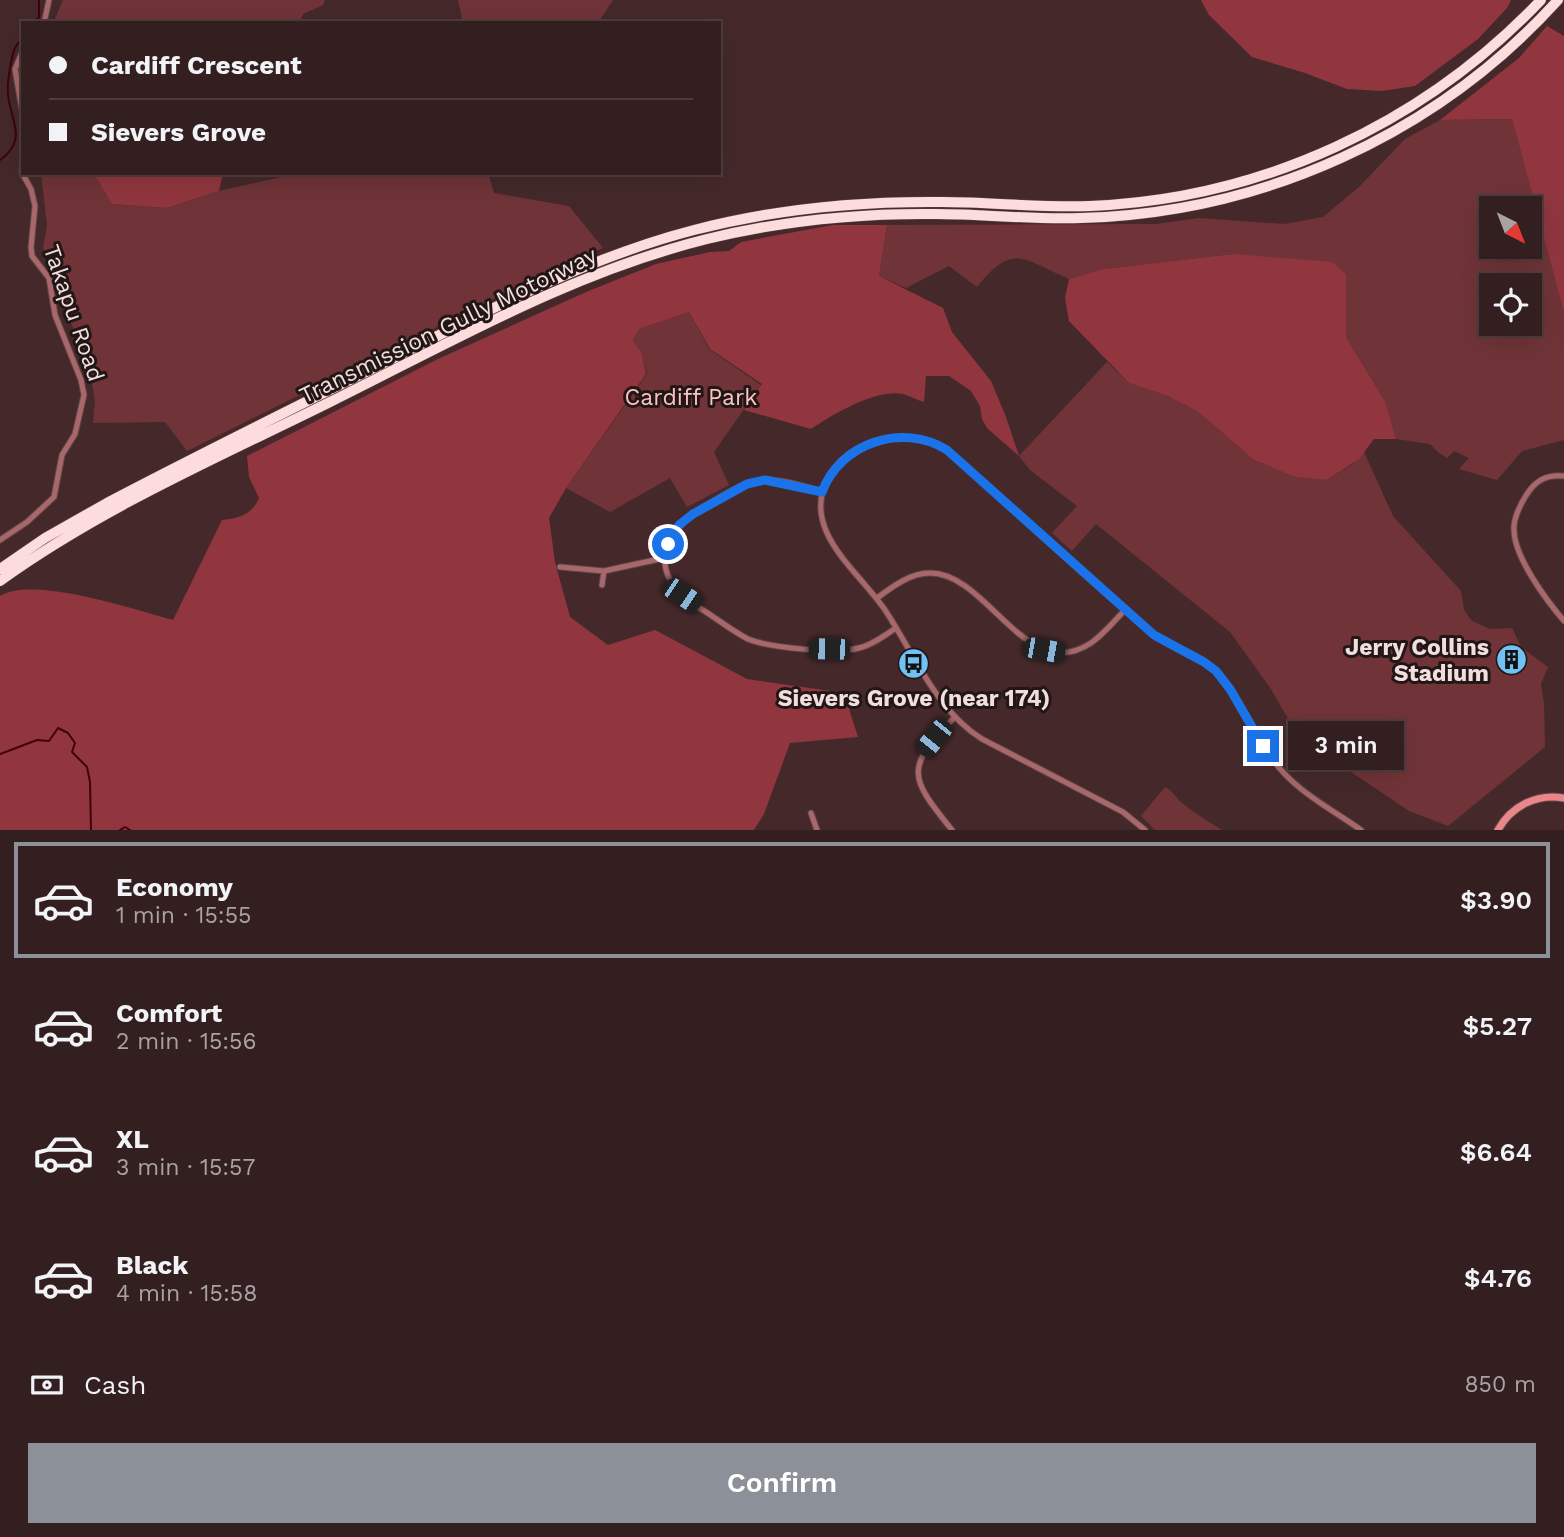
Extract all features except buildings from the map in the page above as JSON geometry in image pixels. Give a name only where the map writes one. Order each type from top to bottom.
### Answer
[{"type":"highway","name":"Transmission Gully Motorway","points":[[0,569],[45,538],[117,497],[519,295],[592,263],[693,230],[795,210],[903,202],[1091,206],[1170,198],[1238,183],[1325,152],[1406,110],[1469,67],[1541,0]]},
{"type":"highway","name":"Transmission Gully Motorway","points":[[0,581],[73,533],[140,497],[525,305],[615,266],[736,232],[836,217],[926,214],[1108,217],[1160,212],[1245,194],[1336,161],[1408,123],[1491,65],[1558,0]]},
{"type":"main road","points":[[1498,830],[1510,814],[1530,801],[1549,797],[1564,798]]},
{"type":"street","points":[[44,21],[49,0]]},
{"type":"street","points":[[21,55],[15,69],[21,104]]},
{"type":"street","name":"Takapu Road","points":[[0,540],[27,522],[54,497],[62,455],[75,434],[84,395],[81,380],[55,315],[49,278],[32,256],[35,206],[25,175]]},
{"type":"street","points":[[1145,830],[1123,812],[982,739],[955,718],[943,703],[877,598],[830,541],[822,520],[822,492],[834,468],[861,446],[878,440],[920,440],[947,450],[1125,610],[1162,640],[1216,671],[1273,760],[1289,778],[1309,796],[1362,830]]},
{"type":"street","points":[[1564,476],[1545,477],[1538,482],[1525,498],[1513,527],[1515,540],[1527,568],[1564,621]]},
{"type":"street","points":[[822,492],[765,480],[747,484],[708,505],[679,525],[668,544],[664,558],[667,570],[682,595],[748,639],[763,643],[852,650],[871,644],[896,628]]},
{"type":"street","points":[[560,566],[604,570],[664,558]]},
{"type":"street","points":[[602,585],[604,570]]},
{"type":"street","points":[[877,598],[912,576],[929,573],[946,576],[965,586],[1031,642],[1044,650],[1058,652],[1089,645],[1125,610]]},
{"type":"street","points":[[953,830],[926,798],[919,783],[918,768],[923,751],[955,718]]},
{"type":"street","points":[[811,813],[817,830]]},
{"type":"green space","points":[[63,0],[325,0],[323,5],[303,14],[301,21],[54,21]]},
{"type":"green space","points":[[458,0],[613,0],[599,21],[463,21]]},
{"type":"green space","points":[[1512,119],[1533,196],[1479,196],[1479,259],[1542,259],[1542,231],[1564,313],[1564,440],[1522,451],[1497,480],[1459,469],[1469,458],[1454,451],[1447,458],[1430,444],[1396,439],[1386,403],[1346,337],[1346,274],[1233,254],[1104,269],[1069,279],[1029,261],[1010,259],[989,273],[977,287],[949,266],[906,288],[879,276],[887,225],[1156,224],[1199,218],[1284,224],[1323,217],[1359,187],[1405,139],[1440,120]]},
{"type":"green space","points":[[41,175],[94,175],[112,204],[167,208],[219,191],[290,175],[489,175],[494,193],[569,206],[603,248],[495,298],[187,451],[165,422],[93,423],[95,401],[89,367],[81,343],[61,303],[62,280],[43,248],[47,225]]},
{"type":"green space","name":"Cardiff Park","points":[[689,312],[709,349],[761,385],[714,452],[729,485],[687,507],[670,478],[610,512],[566,488],[647,374],[642,353],[633,341],[639,329]]},
{"type":"green space","points":[[1107,362],[1129,383],[1165,395],[1197,411],[1254,460],[1295,477],[1327,480],[1351,465],[1364,452],[1393,516],[1461,591],[1464,610],[1472,621],[1490,629],[1512,628],[1521,647],[1548,667],[1541,684],[1545,747],[1448,826],[1409,811],[1308,743],[1287,717],[1271,689],[1230,632],[1096,524],[1072,551],[1052,533],[1077,506],[1030,470],[1019,456]]},
{"type":"green space","points":[[1165,787],[1187,807],[1222,830],[1155,830],[1141,816]]},
{"type":"shaded area","points":[[1201,0],[1511,0],[1507,8],[1478,39],[1415,86],[1382,91],[1347,89],[1252,57],[1209,15]]},
{"type":"shaded area","points":[[1547,26],[1564,36],[1564,313],[1542,231],[1542,196],[1533,196],[1512,119],[1440,120],[1519,58]]},
{"type":"shaded area","points":[[94,175],[223,175],[219,191],[167,208],[112,204]]},
{"type":"shaded area","points":[[833,225],[887,225],[879,276],[943,308],[952,332],[991,381],[1019,456],[987,428],[980,406],[971,391],[949,376],[926,376],[924,402],[903,394],[880,395],[855,404],[811,429],[744,410],[762,384],[710,349],[689,312],[639,329],[633,341],[642,353],[646,374],[566,488],[549,518],[555,562],[570,617],[608,645],[655,630],[747,679],[844,693],[858,737],[790,743],[764,814],[754,830],[0,830],[0,596],[36,589],[59,592],[111,602],[173,620],[222,520],[244,515],[253,508],[259,498],[249,477],[247,456],[438,359],[586,292],[656,264],[710,252],[729,251],[741,242]]},
{"type":"shaded area","points":[[1233,254],[1332,262],[1346,274],[1346,337],[1386,403],[1396,439],[1374,439],[1359,459],[1327,480],[1295,477],[1254,460],[1197,411],[1165,395],[1129,383],[1069,321],[1065,298],[1069,279],[1104,269]]},
{"type":"waterway","points":[[36,21],[39,17],[39,0]]},
{"type":"waterway","points":[[0,160],[9,153],[16,138],[8,83],[13,53],[21,41]]},
{"type":"waterway","points":[[0,754],[37,740],[49,741],[58,728],[68,733],[75,743],[72,752],[87,767],[91,830]]},
{"type":"waterway","points":[[120,830],[125,827],[130,830]]},
{"type":"place","name":"Jerry Collins Stadium","points":[[1512,660]]},
{"type":"place","name":"Sievers Grove (near 174)","points":[[914,664]]},
{"type":"route","points":[[668,544],[679,525],[693,514],[747,484],[765,480],[822,492],[834,468],[861,446],[888,439],[929,442],[947,450],[1154,635],[1216,671],[1230,689],[1263,746]]}]
